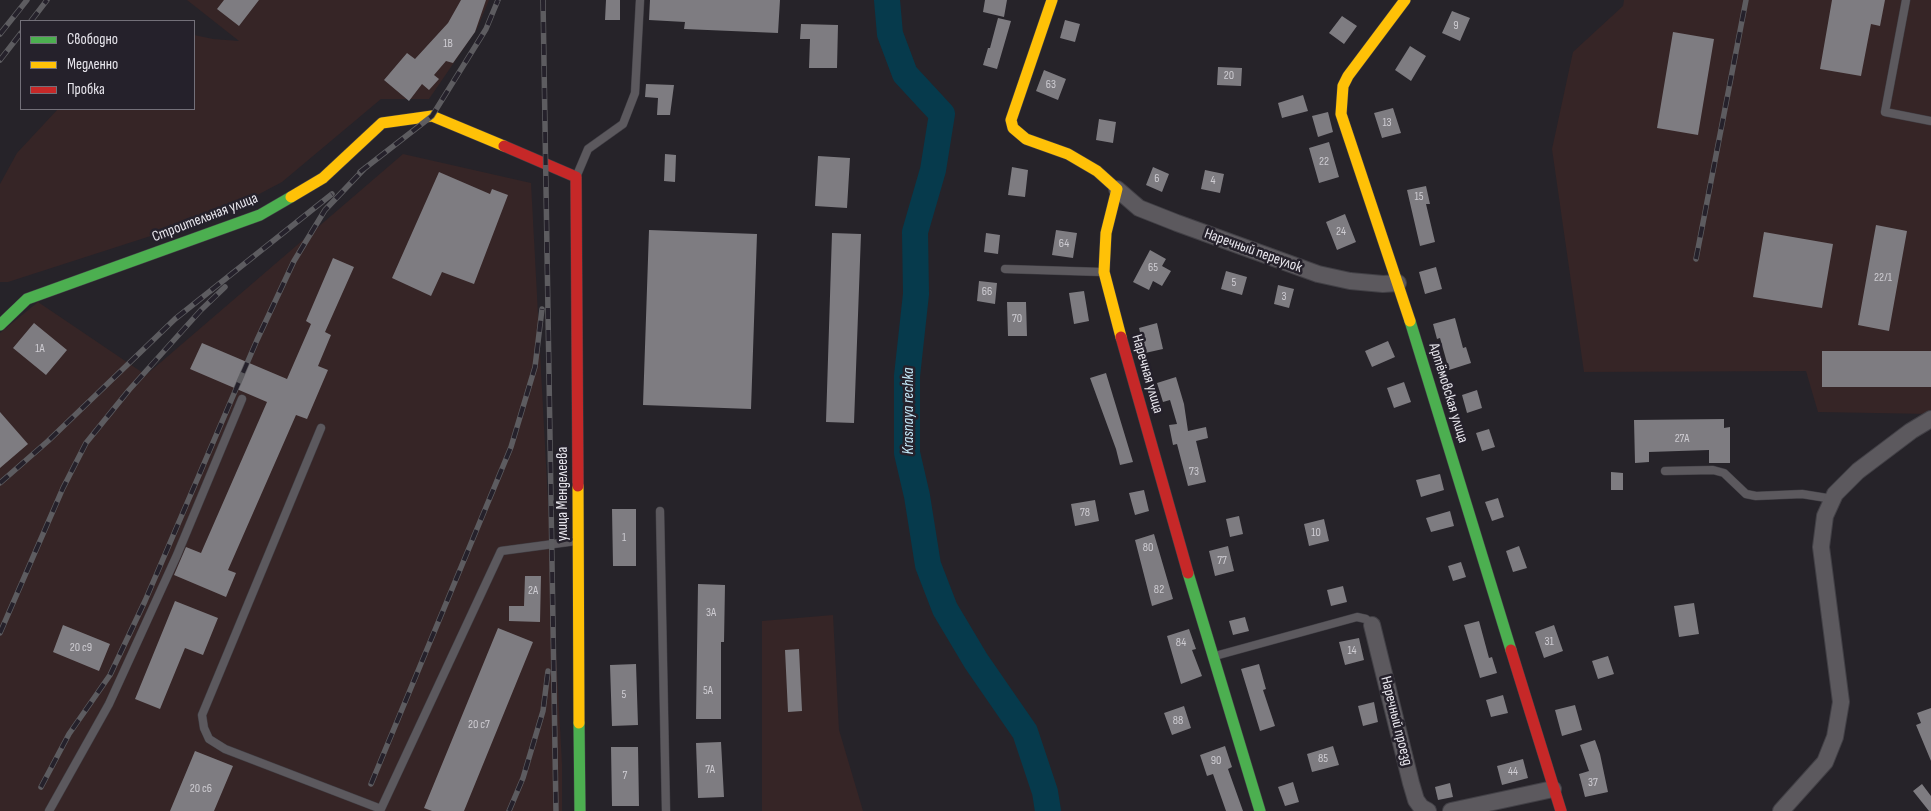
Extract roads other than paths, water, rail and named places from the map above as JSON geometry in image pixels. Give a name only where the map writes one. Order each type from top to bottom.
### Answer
[{"type":"street","points":[[1052,0],[1014,107],[1011,120],[1013,128],[1026,139],[1068,154],[1097,170],[1117,189]]},
{"type":"street","name":"Артёмовская улица","points":[[1405,0],[1355,64],[1343,86],[1341,98],[1342,114],[1398,283],[1561,811]]},
{"type":"street","name":"Строительная улица","points":[[0,325],[27,299],[260,216],[323,178],[382,123],[432,116],[576,177]]},
{"type":"street","name":"улица Менделеева","points":[[576,177],[580,811]]},
{"type":"street","name":"Наречная улица","points":[[1117,189],[1106,232],[1104,272],[1119,331],[1212,656],[1260,811]]},
{"type":"street","name":"Наречный переулок","points":[[1117,189],[1139,208],[1318,274],[1350,281],[1383,284],[1398,283]]},
{"type":"street","points":[[1781,811],[1825,762],[1835,738],[1841,702],[1821,547],[1825,516],[1836,494],[1858,472],[1911,431],[1931,420]]},
{"type":"street","name":"Наречный проезд","points":[[1372,625],[1416,800],[1421,807],[1428,811]]},
{"type":"street","points":[[1450,811],[1554,789]]},
{"type":"lane","points":[[576,177],[588,149],[623,124],[635,93],[640,0]]},
{"type":"lane","points":[[1906,0],[1885,112],[1931,121]]},
{"type":"lane","points":[[1005,269],[1043,272],[1104,272]]},
{"type":"lane","points":[[49,811],[109,704],[177,556],[242,399]]},
{"type":"lane","points":[[321,428],[202,715],[204,728],[209,739],[225,749],[380,810],[501,551],[578,541]]},
{"type":"lane","points":[[1665,471],[1713,470],[1724,473],[1746,494],[1756,496],[1802,494],[1833,499]]},
{"type":"lane","points":[[660,511],[666,811]]},
{"type":"lane","points":[[1212,656],[1357,617],[1366,619],[1372,625]]},
{"type":"waterway","name":"Krasnaya rechka","points":[[887,0],[890,34],[905,74],[942,114],[933,170],[915,232],[916,294],[907,376],[907,453],[917,496],[928,565],[945,609],[976,661],[1025,732],[1045,792],[1048,811]]},
{"type":"railway","points":[[0,34],[27,0]]},
{"type":"railway","points":[[32,20],[47,0]]},
{"type":"railway","points":[[360,172],[432,116],[486,29],[498,0]]},
{"type":"railway","points":[[543,0],[556,811]]},
{"type":"railway","points":[[1696,259],[1746,0]]},
{"type":"railway","points":[[0,60],[20,34]]},
{"type":"railway","points":[[41,787],[69,734],[110,675],[145,601],[257,340],[294,261],[325,210],[365,168]]},
{"type":"railway","points":[[0,483],[48,441],[175,319],[332,194]]},
{"type":"railway","points":[[0,633],[63,488],[86,443],[129,390],[201,310],[225,287]]},
{"type":"railway","points":[[371,784],[511,447],[535,367],[542,309]]},
{"type":"railway","points":[[509,811],[523,778],[543,711],[548,671]]}]
